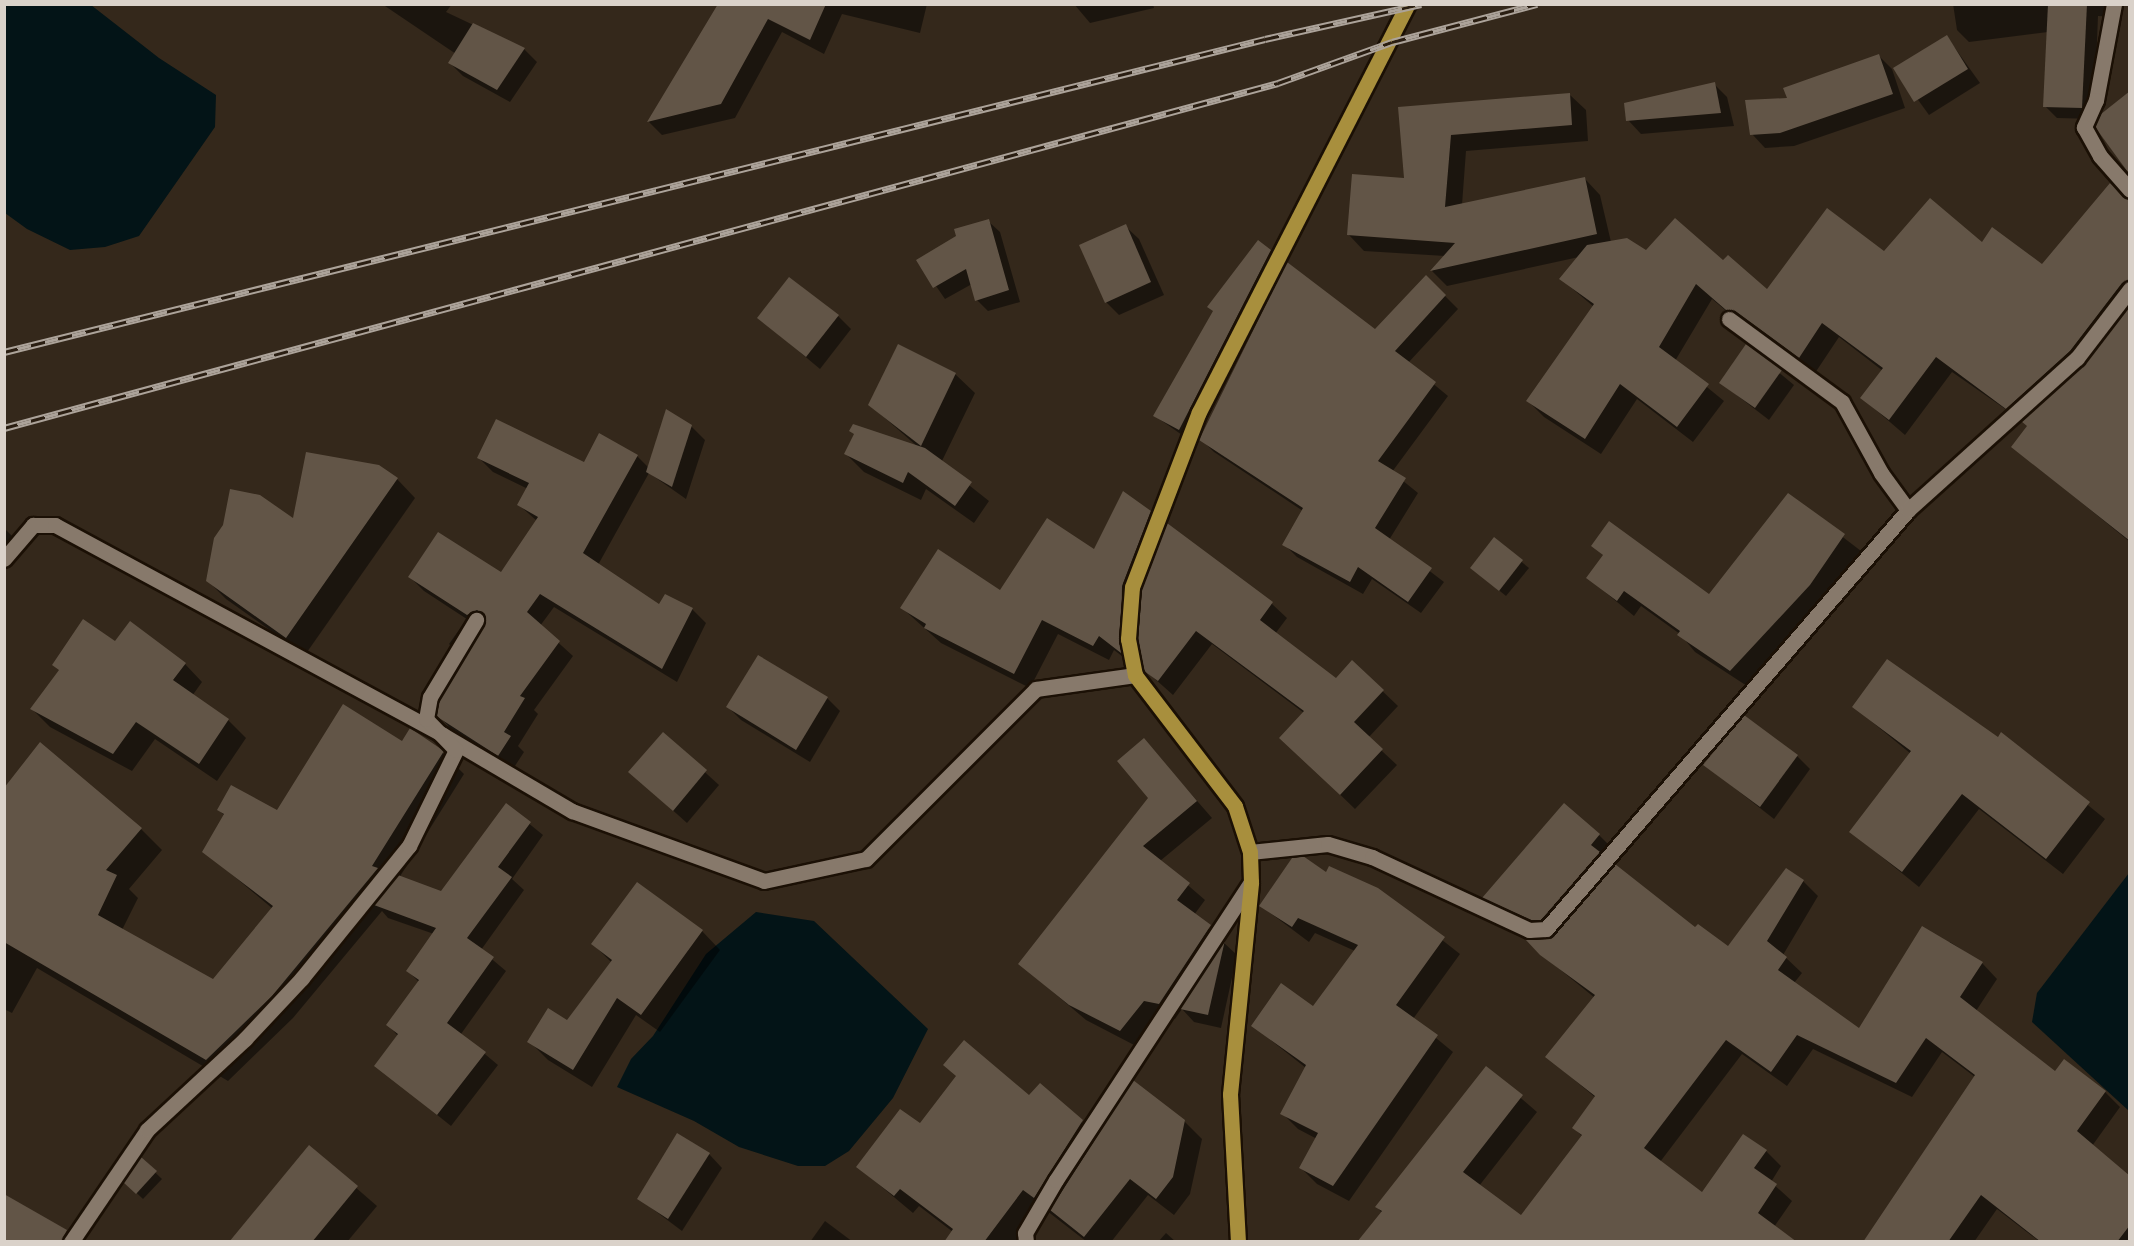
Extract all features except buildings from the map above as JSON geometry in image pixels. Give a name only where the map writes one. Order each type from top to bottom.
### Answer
[{"type":"main road","points":[[1238,1242],[1230,1094],[1251,882],[1250,852],[1235,806],[1135,675],[1128,639],[1132,586],[1199,412],[1408,4]]},
{"type":"street","points":[[2114,4],[2096,100],[2084,127],[2100,156],[2130,190]]},
{"type":"street","points":[[1250,852],[1328,844],[1372,857],[1529,930],[1546,929],[1908,510],[2077,358],[2130,289]]},
{"type":"street","points":[[1729,319],[1842,402],[1881,473],[1908,510]]},
{"type":"street","points":[[4,559],[33,525],[55,525],[443,735],[572,811],[765,881],[866,859],[1036,689],[1135,675]]},
{"type":"street","points":[[71,1242],[147,1130],[245,1038],[302,978],[409,846],[456,750],[426,719],[430,697],[476,620]]},
{"type":"street","points":[[1026,1242],[1025,1233],[1056,1180],[1251,882]]},
{"type":"shaded area","points":[[5,4],[91,5],[159,58],[216,95],[215,127],[139,236],[105,247],[70,250],[27,229],[5,213]]},
{"type":"shaded area","points":[[2129,873],[2129,1111],[2032,1022],[2037,993]]},
{"type":"shaded area","points":[[756,912],[814,921],[928,1029],[893,1098],[849,1151],[825,1166],[798,1166],[739,1147],[694,1121],[617,1087],[631,1059],[653,1036],[706,954]]},
{"type":"railway","points":[[4,352],[1265,39],[1421,4]]},
{"type":"railway","points":[[4,428],[1278,83],[1392,42],[1537,4]]}]
